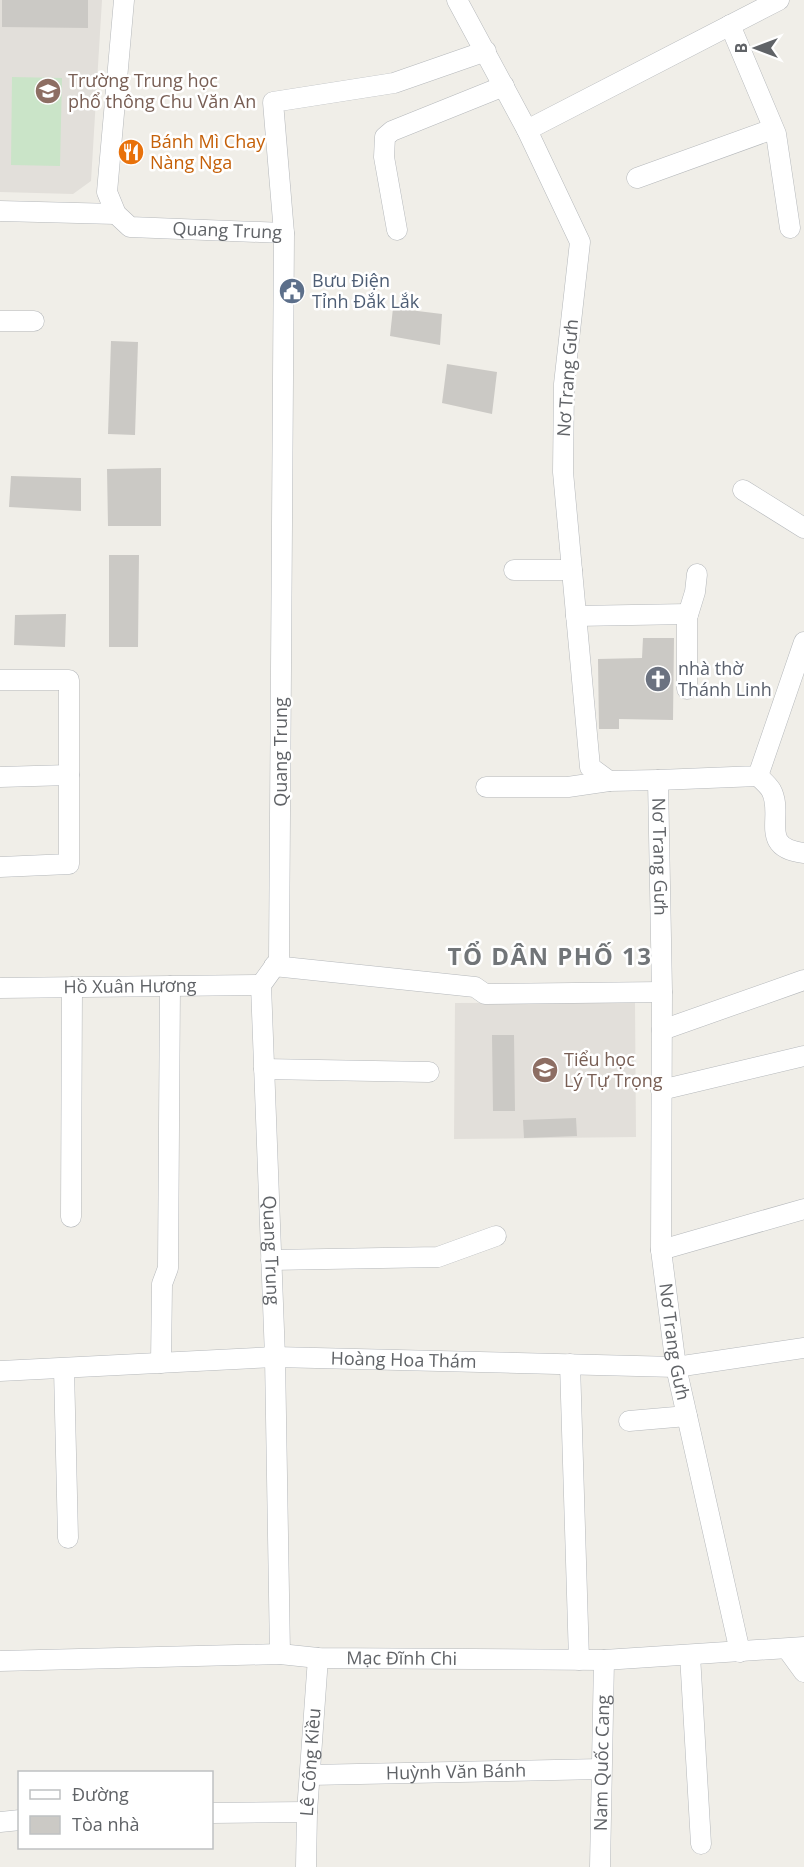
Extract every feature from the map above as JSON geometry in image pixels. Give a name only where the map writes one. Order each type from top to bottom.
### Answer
[{"type":"street","points":[[0,211],[116,214],[107,192],[124,0]]},
{"type":"street","name":"Nơ Trang Gưh","points":[[457,0],[527,130],[580,242],[564,384],[563,472],[590,767],[609,781],[658,780],[662,992],[661,1250],[676,1367],[740,1652]]},
{"type":"street","points":[[527,130],[771,2]]},
{"type":"street","points":[[730,25],[773,129],[790,228]]},
{"type":"street","points":[[284,233],[273,102],[394,83],[486,51]]},
{"type":"street","points":[[397,230],[384,157],[385,137],[392,131],[504,86]]},
{"type":"street","points":[[637,178],[773,129]]},
{"type":"street","name":"Quang Trung","points":[[116,214],[130,227],[284,233],[279,960],[261,985],[275,1357],[280,1654]]},
{"type":"street","points":[[0,321],[34,321]]},
{"type":"street","points":[[743,490],[804,528]]},
{"type":"street","points":[[514,570],[572,570]]},
{"type":"street","points":[[687,689],[688,614],[695,592],[697,574]]},
{"type":"street","points":[[576,616],[688,614]]},
{"type":"street","points":[[758,776],[796,692],[804,642]]},
{"type":"street","points":[[0,680],[69,680],[69,864],[0,867]]},
{"type":"street","points":[[0,777],[69,776]]},
{"type":"street","points":[[658,780],[758,776],[772,791],[775,828],[780,845],[790,852],[804,854]]},
{"type":"street","points":[[486,787],[567,787],[609,781]]},
{"type":"street","points":[[274,966],[476,987],[484,994],[662,992]]},
{"type":"street","points":[[662,1030],[804,980]]},
{"type":"street","name":"Hồ Xuân Hương","points":[[0,987],[261,985]]},
{"type":"street","points":[[161,1363],[162,1284],[168,1268],[170,986]]},
{"type":"street","points":[[71,1217],[72,987]]},
{"type":"street","points":[[661,1090],[804,1056]]},
{"type":"street","points":[[264,1069],[429,1072]]},
{"type":"street","points":[[661,1250],[804,1209]]},
{"type":"street","points":[[271,1260],[438,1257],[496,1236]]},
{"type":"street","name":"Hoàng Hoa Thám","points":[[0,1371],[275,1357],[676,1367],[804,1348]]},
{"type":"street","points":[[570,1364],[579,1660]]},
{"type":"street","points":[[64,1369],[68,1538]]},
{"type":"street","points":[[629,1421],[687,1416]]},
{"type":"street","points":[[796,1649],[804,1672]]},
{"type":"street","name":"Mạc Đĩnh Chi","points":[[0,1661],[280,1654],[318,1658],[604,1660],[796,1649]]},
{"type":"street","points":[[690,1655],[701,1844]]},
{"type":"street","name":"Lê Công Kiều","points":[[306,1867],[307,1812],[318,1658]]},
{"type":"street","name":"Nam Quốc Cang","points":[[600,1867],[604,1660]]},
{"type":"street","name":"Huỳnh Văn Bánh","points":[[310,1775],[602,1769]]},
{"type":"street","points":[[213,1813],[307,1812]]},
{"type":"street","points":[[0,1822],[18,1821]]},
{"type":"shaded area","name":"Trường Trung học phổ thông Chu Văn An","points":[[0,0],[102,0],[91,181],[73,194],[0,192]]},
{"type":"shaded area","name":"Tiểu học Lý Tự Trọng","points":[[635,1002],[636,1137],[454,1139],[455,1003]]},
{"type":"green space","points":[[12,77],[62,78],[60,166],[11,165]]},
{"type":"building","points":[[2,0],[88,0],[88,28],[2,27]]},
{"type":"building","points":[[393,308],[442,314],[440,345],[390,336]]},
{"type":"building","points":[[111,341],[138,342],[135,435],[108,434]]},
{"type":"building","points":[[447,364],[497,372],[492,414],[442,403]]},
{"type":"building","points":[[161,468],[161,526],[108,526],[107,469]]},
{"type":"building","points":[[11,476],[81,478],[81,511],[9,507]]},
{"type":"building","points":[[109,555],[139,555],[138,647],[109,647]]},
{"type":"building","points":[[66,614],[65,647],[14,645],[15,615]]},
{"type":"building","points":[[643,638],[674,638],[673,720],[619,719],[619,729],[599,729],[598,659],[642,658]]},
{"type":"building","points":[[492,1035],[514,1035],[515,1111],[493,1111]]},
{"type":"building","points":[[576,1118],[577,1136],[524,1138],[523,1120]]},
{"type":"place","name":"Trường Trung học phổ thông Chu Văn An","points":[[48,91]]},
{"type":"place","name":"Bánh Mì Chay Nàng Nga","points":[[131,152]]},
{"type":"place","name":"Bưu Điện Tỉnh Đắk Lắk","points":[[292,291]]},
{"type":"place","name":"nhà thờ Thánh Linh","points":[[658,679]]},
{"type":"place","name":"Tiểu học Lý Tự Trọng","points":[[545,1070]]},
{"type":"district","name":"TỔ DÂN PHỐ 13","points":[[550,957]]}]
